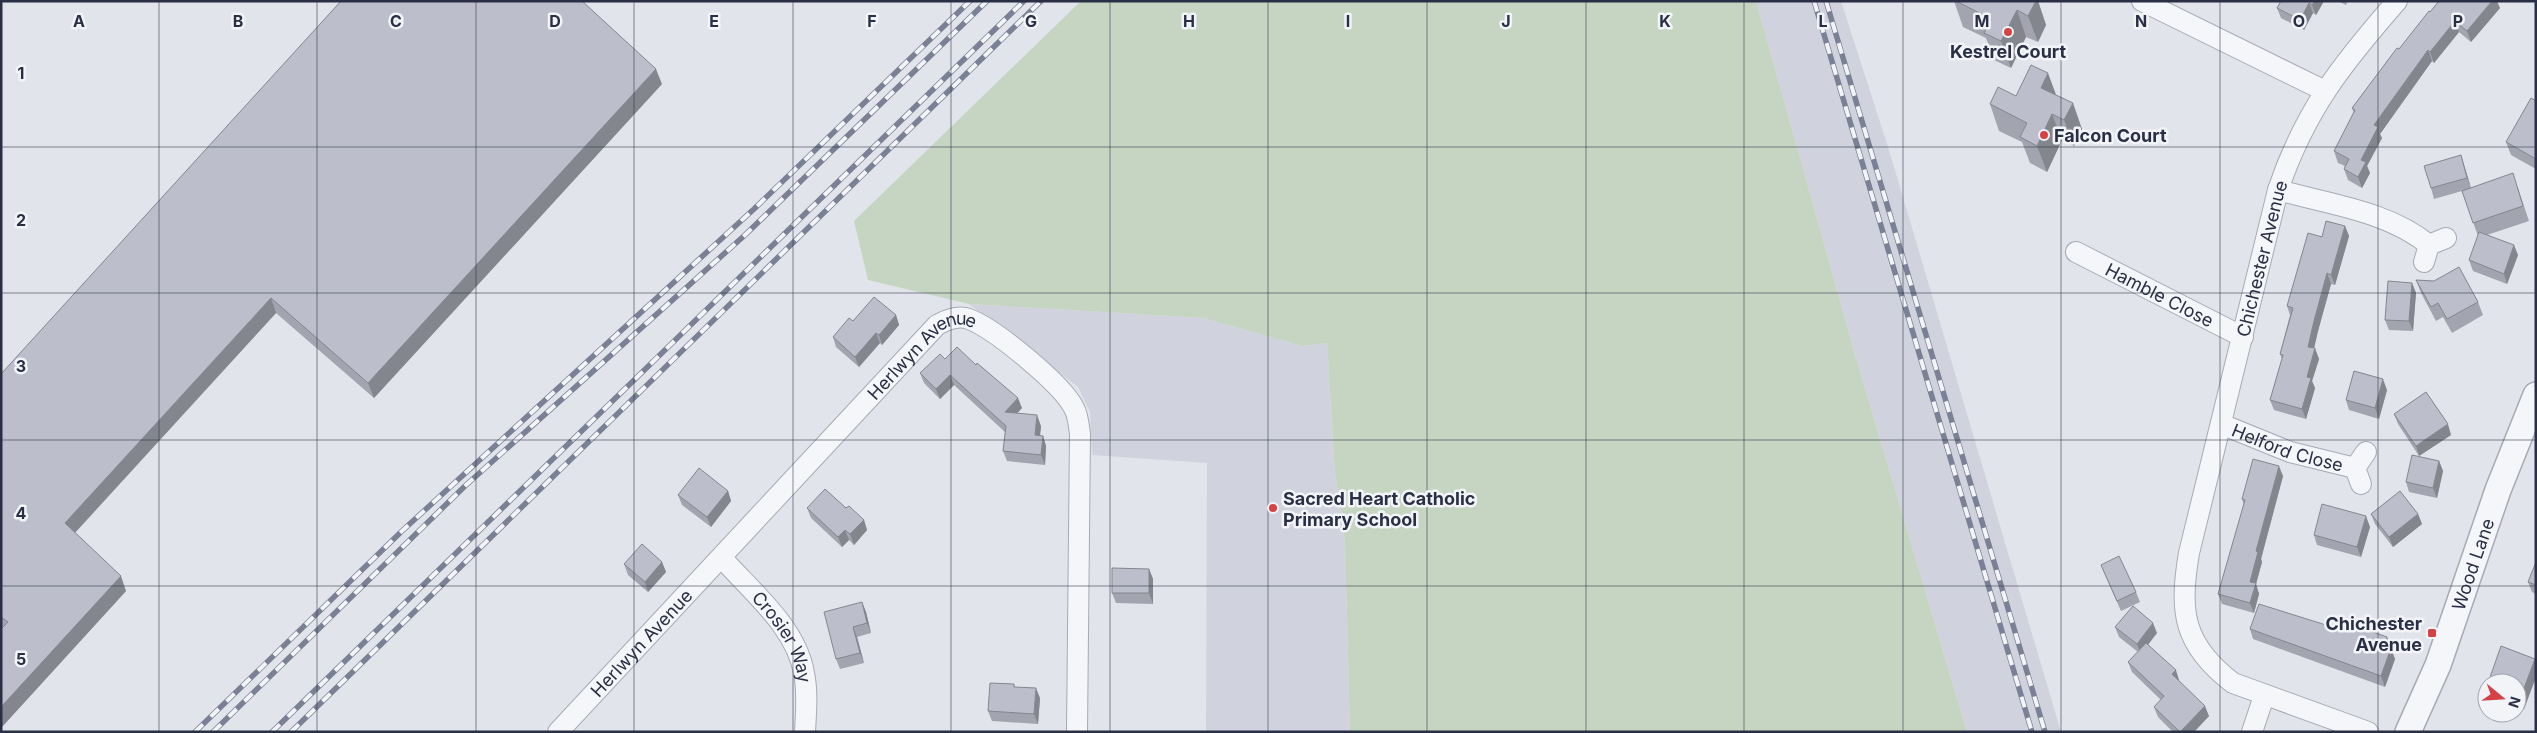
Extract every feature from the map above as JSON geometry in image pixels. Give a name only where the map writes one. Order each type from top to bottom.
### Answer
[{"type":"street","points":[[2142,1],[2325,91]]},
{"type":"street","name":"Chichester Avenue","points":[[2368,732],[2232,683],[2206,659],[2192,636],[2183,601],[2189,553],[2278,190],[2298,139],[2325,91],[2352,52],[2397,1]]},
{"type":"street","points":[[2278,190],[2384,219],[2410,231],[2433,249]]},
{"type":"street","name":"Hamble Close","points":[[2076,252],[2243,337]]},
{"type":"street","name":"Herlwyn Avenue","points":[[558,732],[722,558],[936,325],[949,318],[968,319],[998,336],[1062,390],[1075,409],[1080,434],[1077,732]]},
{"type":"street","name":"Wood Lane","points":[[2408,732],[2438,665],[2498,490],[2536,395]]},
{"type":"street","name":"Helford Close","points":[[2221,424],[2290,452],[2361,468]]},
{"type":"street","name":"Crosier Way","points":[[722,558],[784,628],[797,648],[805,674],[805,732]]},
{"type":"street","points":[[2252,732],[2264,696]]},
{"type":"shaded area","points":[[1756,1],[1841,1],[1889,150],[2061,732],[1967,732],[1856,358]]},
{"type":"shaded area","name":"Sacred Heart Catholic Primary School","points":[[969,304],[1203,318],[1302,346],[1327,343],[1335,473],[1345,543],[1350,732],[1206,732],[1207,463],[1092,455],[1090,412],[1078,387]]},
{"type":"green space","points":[[1081,1],[1756,1],[1856,358],[1967,732],[1350,732],[1345,543],[1335,473],[1327,343],[1302,346],[1203,318],[969,304],[868,280],[854,221]]},
{"type":"building","points":[[341,1],[582,1],[656,69],[368,383],[271,298],[65,523],[121,576],[1,707],[1,629],[8,622],[1,617],[1,374]]},
{"type":"building","points":[[1956,1],[2036,1],[2028,16],[2017,10],[2001,41],[1984,33],[1991,19]]},
{"type":"building","points":[[2281,1],[2315,1],[2312,5],[2309,3],[2300,20],[2277,8]]},
{"type":"building","points":[[2439,1],[2492,1],[2467,31],[2455,21],[2430,52],[2428,50],[2374,125],[2378,127],[2361,160],[2366,162],[2358,177],[2344,169],[2349,159],[2334,151],[2355,110],[2352,108],[2397,48],[2399,49]]},
{"type":"building","points":[[2031,65],[2048,73],[2041,88],[2073,103],[2064,120],[2052,114],[2037,146],[2020,137],[2027,123],[1990,104],[1998,87],[2016,96]]},
{"type":"building","points":[[2531,98],[2536,101],[2536,159],[2506,142]]},
{"type":"building","points":[[2461,155],[2467,178],[2431,188],[2424,166]]},
{"type":"building","points":[[2513,173],[2523,206],[2473,223],[2462,191]]},
{"type":"building","points":[[2326,221],[2345,226],[2331,275],[2327,273],[2314,321],[2308,347],[2315,348],[2307,377],[2311,378],[2302,409],[2270,400],[2283,355],[2280,354],[2293,308],[2287,306],[2308,233],[2322,237]]},
{"type":"building","points":[[2479,232],[2514,245],[2504,274],[2469,260]]},
{"type":"building","points":[[2459,267],[2478,302],[2447,319],[2438,303],[2431,307],[2416,280],[2434,281]]},
{"type":"building","points":[[2388,281],[2412,283],[2409,321],[2385,320]]},
{"type":"building","points":[[874,297],[896,315],[879,335],[876,333],[855,357],[833,337],[849,318],[853,321]]},
{"type":"building","points":[[957,347],[976,365],[977,363],[1018,398],[1005,412],[1037,415],[1035,435],[1043,436],[1041,455],[1003,451],[1006,426],[950,375],[936,389],[920,373],[940,354],[945,359]]},
{"type":"building","points":[[2354,371],[2383,379],[2375,408],[2346,400]]},
{"type":"building","points":[[2426,392],[2448,424],[2416,446],[2394,414]]},
{"type":"building","points":[[2412,455],[2439,461],[2433,488],[2406,482]]},
{"type":"building","points":[[2253,459],[2279,466],[2256,551],[2258,552],[2250,582],[2256,583],[2250,603],[2218,594],[2245,500],[2242,499]]},
{"type":"building","points":[[699,468],[728,491],[707,517],[678,495]]},
{"type":"building","points":[[825,489],[846,508],[849,506],[864,520],[850,534],[845,530],[838,537],[807,508]]},
{"type":"building","points":[[2400,491],[2418,514],[2389,537],[2371,514]]},
{"type":"building","points":[[2322,504],[2366,516],[2357,547],[2314,535]]},
{"type":"building","points":[[642,544],[662,562],[645,582],[624,564]]},
{"type":"building","points":[[2119,556],[2136,592],[2117,601],[2101,565]]},
{"type":"building","points":[[2536,562],[2536,585],[2528,582]]},
{"type":"building","points":[[1112,568],[1149,569],[1149,593],[1112,593]]},
{"type":"building","points":[[862,602],[867,623],[853,627],[860,653],[836,659],[824,612]]},
{"type":"building","points":[[2259,604],[2345,631],[2348,623],[2387,637],[2384,646],[2391,648],[2381,676],[2250,629]]},
{"type":"building","points":[[2133,606],[2153,623],[2137,644],[2115,627]]},
{"type":"building","points":[[2146,643],[2176,670],[2172,674],[2205,706],[2180,732],[2154,707],[2164,696],[2128,662]]},
{"type":"building","points":[[2501,646],[2535,659],[2527,680],[2527,673],[2492,673]]},
{"type":"building","points":[[990,683],[1014,684],[1014,687],[1036,688],[1034,714],[988,711]]},
{"type":"railway","points":[[195,732],[402,531],[754,209],[970,1]]},
{"type":"railway","points":[[213,732],[465,486],[745,235],[987,1]]},
{"type":"railway","points":[[272,732],[1024,1]]},
{"type":"railway","points":[[291,732],[1041,1]]},
{"type":"railway","points":[[1814,1],[2032,732]]},
{"type":"railway","points":[[1826,1],[2045,732]]},
{"type":"place","name":"Kestrel Court","points":[[2008,32]]},
{"type":"place","name":"Falcon Court","points":[[2044,135]]},
{"type":"place","name":"Sacred Heart Catholic Primary School","points":[[1273,508]]},
{"type":"place","name":"Chichester Avenue","points":[[2432,633]]}]
